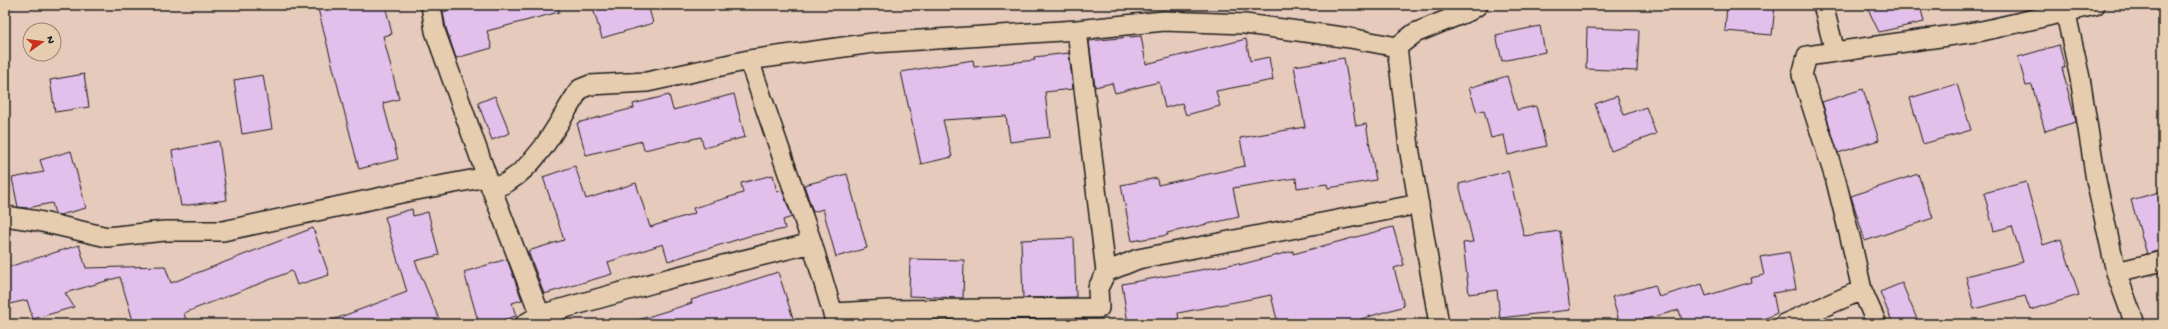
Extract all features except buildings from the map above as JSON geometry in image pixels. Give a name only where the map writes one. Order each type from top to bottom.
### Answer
[{"type":"street","points":[[431,5],[435,31],[489,182],[533,320],[671,278],[812,243]]},
{"type":"street","points":[[5,216],[38,221],[107,237],[165,231],[223,231],[406,192],[489,182],[508,182],[526,167],[540,152],[580,89],[590,85],[647,82],[749,60],[873,43],[1077,30],[1164,21],[1245,24],[1350,38],[1397,47],[1415,33],[1469,11],[1478,5]]},
{"type":"street","points":[[1823,5],[1835,52]]},
{"type":"street","points":[[1877,324],[1862,290],[1836,181],[1802,75],[1807,56],[1982,31],[2065,9],[2095,5]]},
{"type":"street","points":[[2065,9],[2080,78],[2096,180],[2116,272],[2135,324]]},
{"type":"street","points":[[749,60],[812,243],[835,319],[887,310],[1099,308],[1098,288],[1106,272],[1077,30]]},
{"type":"street","points":[[1397,47],[1409,147],[1439,324]]},
{"type":"street","points":[[1106,272],[1138,259],[1419,204]]},
{"type":"street","points":[[2116,272],[2163,261]]},
{"type":"street","points":[[1784,324],[1862,290]]}]
